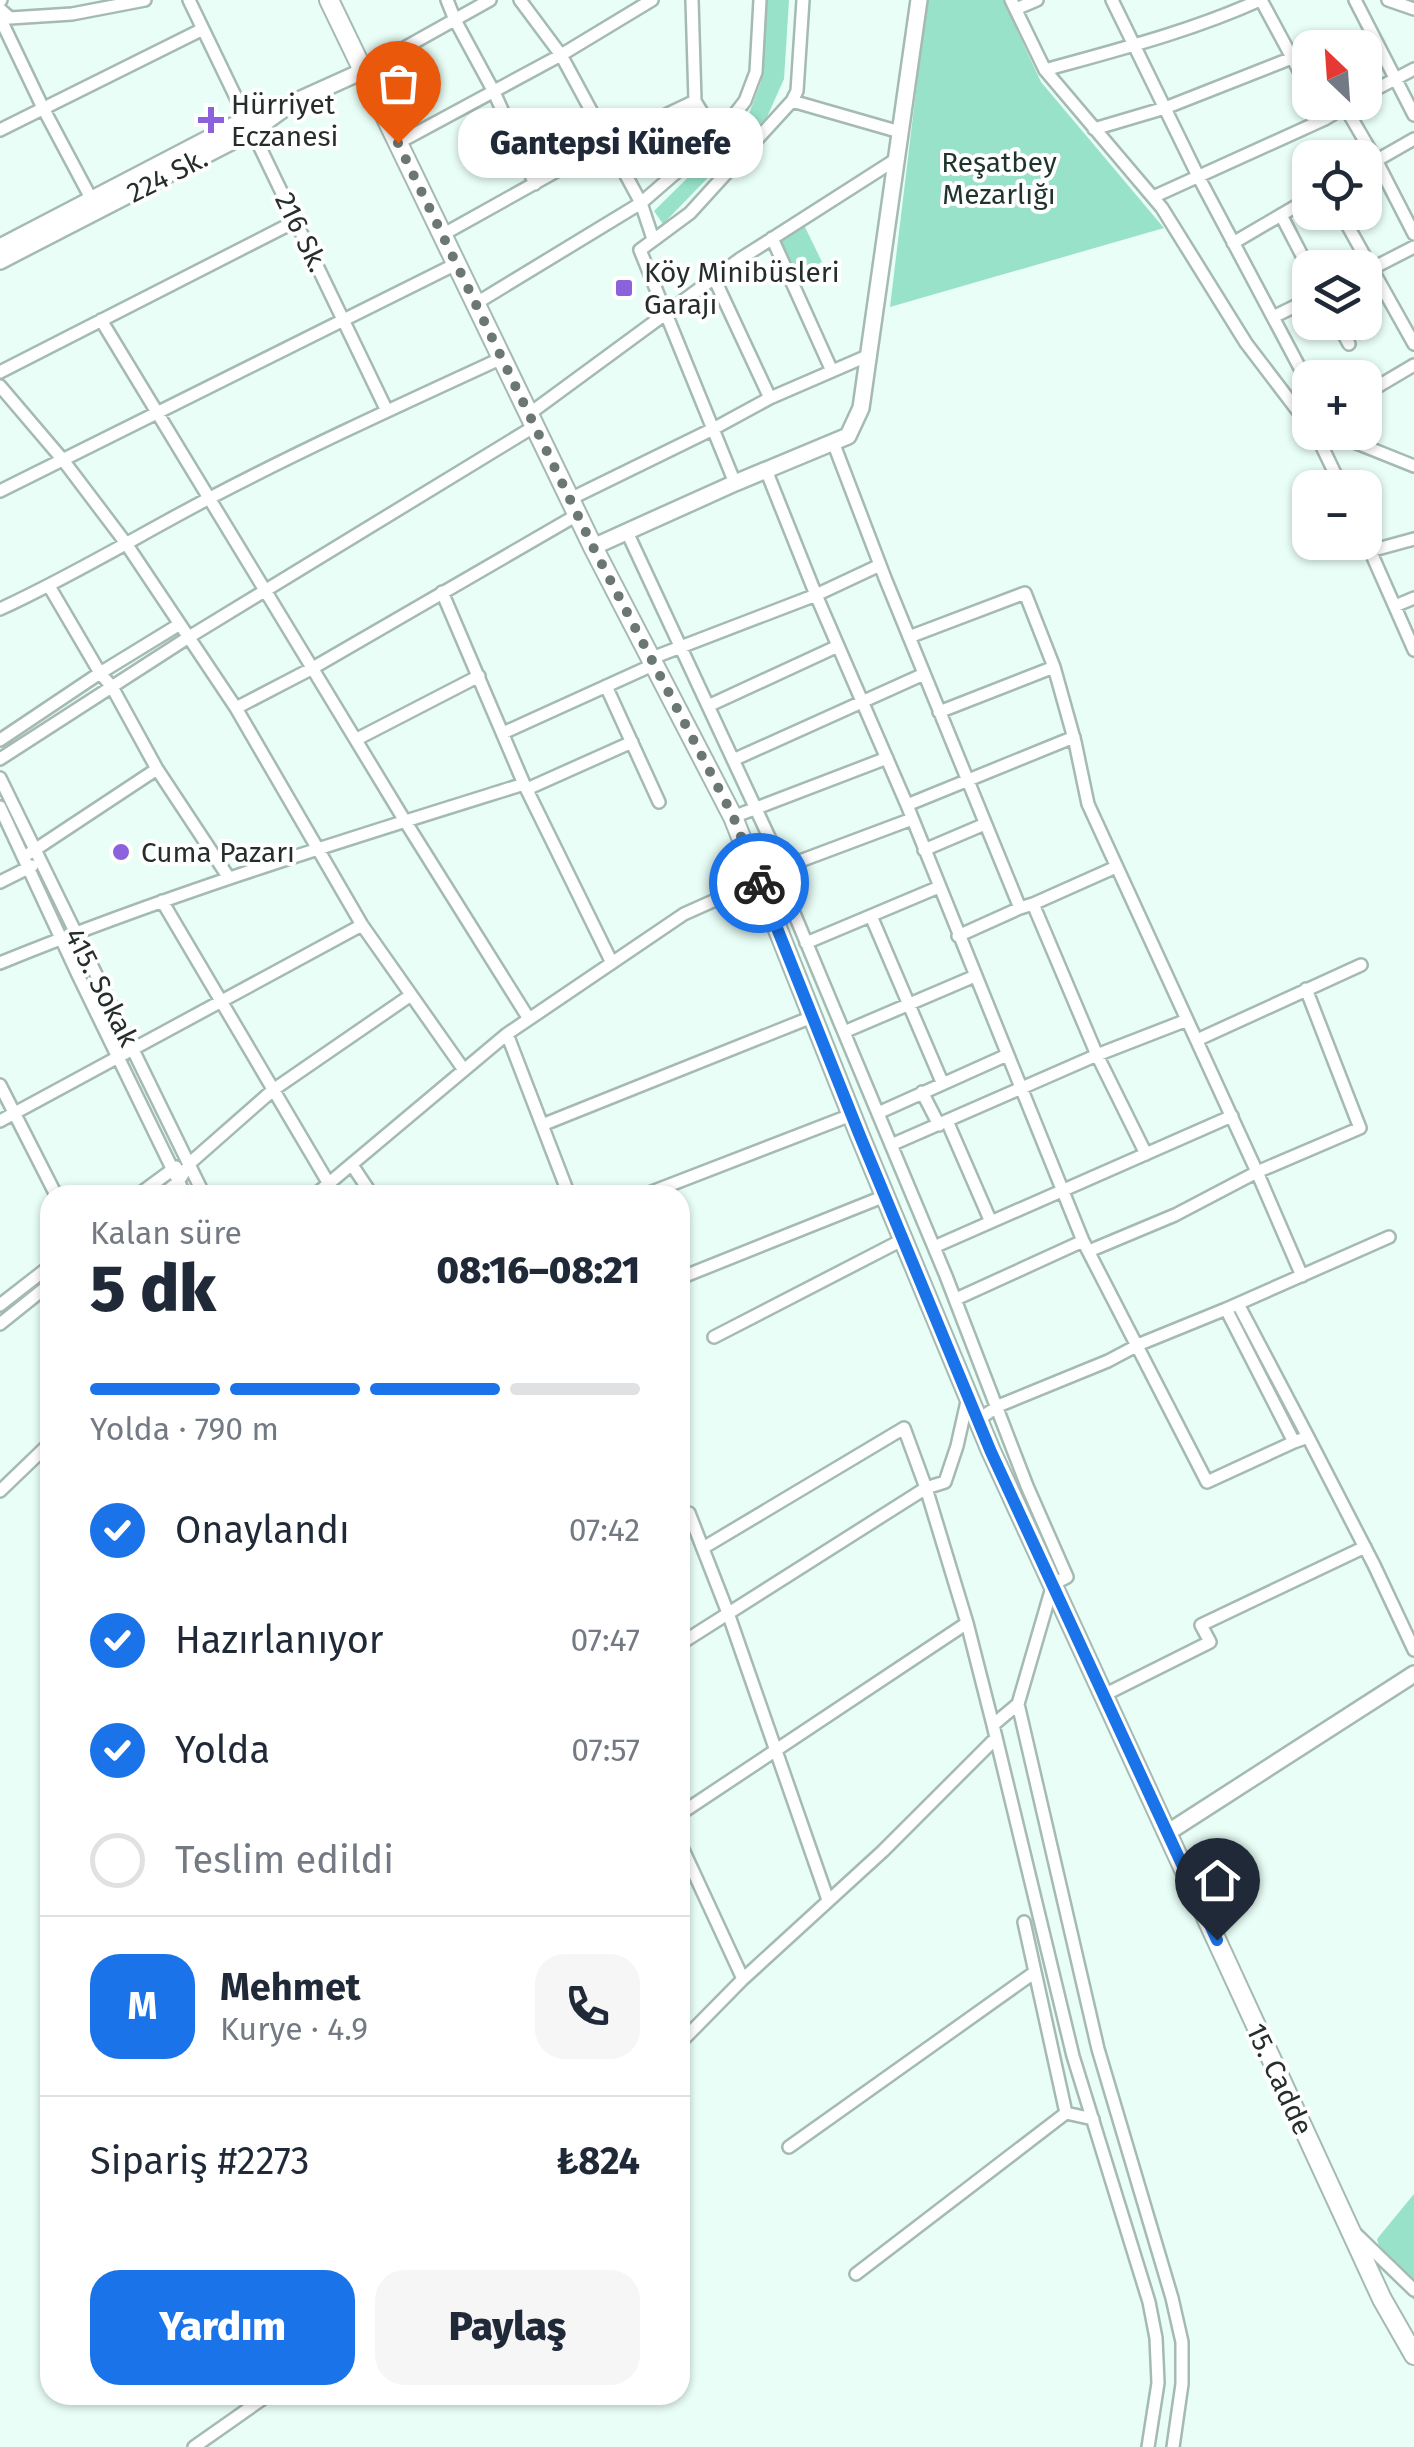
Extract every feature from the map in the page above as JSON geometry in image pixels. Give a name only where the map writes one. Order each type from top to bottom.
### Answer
[{"type":"main road","name":"15. Cadde","points":[[329,0],[573,507],[733,816],[851,1115],[978,1420],[1382,2299],[1414,2355]]},
{"type":"street","points":[[0,9],[10,18],[72,14],[145,0]]},
{"type":"street","name":"216 Sk.","points":[[189,0],[387,410]]},
{"type":"street","points":[[447,0],[535,184]]},
{"type":"street","name":"224 Sk.","points":[[0,261],[95,205],[292,103],[363,71],[490,0]]},
{"type":"street","points":[[520,0],[561,55],[641,203],[653,240]]},
{"type":"street","points":[[398,143],[561,55],[652,0]]},
{"type":"street","points":[[692,0],[695,102],[717,138]]},
{"type":"street","points":[[475,304],[641,203],[717,138],[745,101],[756,72],[760,0]]},
{"type":"street","points":[[735,483],[640,250],[690,213],[792,101],[803,0]]},
{"type":"street","points":[[593,547],[848,436],[861,408],[919,0]]},
{"type":"street","points":[[1037,0],[1014,5],[1046,70],[1162,208],[1246,343],[1292,402]]},
{"type":"street","points":[[1112,0],[1198,176],[1295,360]]},
{"type":"street","points":[[1046,70],[1134,45],[1260,0],[1292,58],[1165,108],[1094,129]]},
{"type":"street","points":[[1355,0],[1414,115]]},
{"type":"street","points":[[1388,0],[1414,6]]},
{"type":"street","points":[[0,18],[95,205],[0,247]]},
{"type":"street","points":[[0,130],[203,29]]},
{"type":"street","points":[[1382,85],[1414,69]]},
{"type":"street","points":[[792,101],[900,132]]},
{"type":"street","points":[[442,234],[607,144],[695,102]]},
{"type":"street","points":[[1153,197],[1323,120]]},
{"type":"street","points":[[1382,158],[1414,139]]},
{"type":"street","points":[[0,758],[532,420],[714,278],[896,160]]},
{"type":"street","points":[[1382,182],[1414,234]]},
{"type":"street","points":[[1234,243],[1292,209]]},
{"type":"street","points":[[1281,215],[1299,250]]},
{"type":"street","points":[[0,372],[296,221]]},
{"type":"street","points":[[772,238],[832,371]]},
{"type":"street","points":[[1382,263],[1414,247]]},
{"type":"street","points":[[0,491],[456,264]]},
{"type":"street","points":[[714,278],[770,398]]},
{"type":"street","points":[[1382,291],[1414,344]]},
{"type":"street","points":[[1273,317],[1292,308]]},
{"type":"street","points":[[101,320],[528,1020]]},
{"type":"street","points":[[1346,340],[1348,344]]},
{"type":"street","points":[[236,708],[312,669],[442,592],[573,507],[770,398],[868,356]]},
{"type":"street","points":[[0,609],[209,498],[502,358]]},
{"type":"street","points":[[1382,384],[1414,364]]},
{"type":"street","points":[[0,386],[126,542],[236,708],[362,925],[464,1070]]},
{"type":"street","points":[[833,442],[985,824],[1146,1154]]},
{"type":"street","points":[[1374,450],[1414,466]]},
{"type":"street","points":[[766,470],[1086,1246],[1207,1482],[1308,1437]]},
{"type":"street","points":[[628,532],[756,809],[806,942],[956,1299],[1027,1486],[1067,1577],[1052,1584],[1018,1704],[995,1732],[883,1851],[690,2034]]},
{"type":"street","points":[[1382,543],[1414,538]]},
{"type":"street","points":[[1375,560],[1414,650]]},
{"type":"street","points":[[503,732],[606,686],[680,646],[816,596],[880,566]]},
{"type":"street","points":[[49,586],[157,769],[229,878]]},
{"type":"street","points":[[442,592],[526,786],[612,963]]},
{"type":"street","points":[[909,637],[1025,593],[1054,667],[1088,804],[1302,1276]]},
{"type":"street","points":[[1395,606],[1414,598]]},
{"type":"street","points":[[0,740],[180,624]]},
{"type":"street","points":[[708,706],[838,646]]},
{"type":"street","points":[[940,712],[1054,667]]},
{"type":"street","points":[[733,760],[924,674]]},
{"type":"street","points":[[357,740],[479,676]]},
{"type":"street","points":[[606,686],[658,802]]},
{"type":"street","points":[[907,805],[1074,737]]},
{"type":"street","points":[[0,964],[229,878],[526,786],[632,742]]},
{"type":"street","points":[[733,816],[887,758]]},
{"type":"street","points":[[0,882],[157,769]]},
{"type":"street","name":"415. Sokak","points":[[0,778],[200,1185]]},
{"type":"street","name":"415. Sokak","points":[[0,807],[180,1185]]},
{"type":"street","points":[[162,901],[329,1184],[507,1034],[684,914],[779,869],[912,819]]},
{"type":"street","points":[[924,850],[985,824]]},
{"type":"street","points":[[958,936],[1116,866]]},
{"type":"street","points":[[806,942],[939,888]]},
{"type":"street","points":[[870,916],[942,1082]]},
{"type":"street","points":[[0,1121],[362,925]]},
{"type":"street","points":[[1196,1040],[1361,965]]},
{"type":"street","points":[[844,1032],[975,976]]},
{"type":"street","points":[[956,1299],[1086,1246],[1176,1215],[1257,1172],[1360,1128],[1306,989]]},
{"type":"street","points":[[174,1185],[190,1162],[273,1090],[411,995]]},
{"type":"street","points":[[542,1125],[812,1017]]},
{"type":"street","points":[[860,1136],[890,1142],[1187,1020]]},
{"type":"street","points":[[507,1034],[565,1185]]},
{"type":"street","points":[[878,1112],[1007,1054]]},
{"type":"street","points":[[0,1085],[51,1185]]},
{"type":"street","points":[[922,1092],[943,1123],[990,1222]]},
{"type":"street","points":[[670,1185],[851,1115]]},
{"type":"street","points":[[934,1246],[1232,1116]]},
{"type":"street","points":[[151,1185],[171,1169],[190,1162]]},
{"type":"street","points":[[352,1165],[365,1185]]},
{"type":"street","points":[[690,1274],[885,1196]]},
{"type":"street","points":[[978,1420],[998,1406],[1389,1236]]},
{"type":"street","points":[[714,1337],[902,1240]]},
{"type":"street","points":[[12,1314],[2,1298],[40,1273]]},
{"type":"street","points":[[917,1275],[946,1276]]},
{"type":"street","points":[[0,1324],[40,1292]]},
{"type":"street","points":[[1232,1307],[1308,1437],[1414,1650]]},
{"type":"street","points":[[1232,1307],[1294,1442]]},
{"type":"street","points":[[690,1638],[926,1488],[945,1482],[968,1397]]},
{"type":"street","points":[[702,1548],[904,1428],[967,1623],[1073,2056],[1150,2302],[1158,2383],[1148,2447]]},
{"type":"street","points":[[0,1491],[40,1453]]},
{"type":"street","points":[[690,1516],[828,1900]]},
{"type":"street","points":[[1104,1696],[1210,1642],[1201,1625],[1365,1547]]},
{"type":"street","points":[[690,1807],[967,1623]]},
{"type":"street","points":[[1167,1833],[1414,1674]]},
{"type":"street","points":[[1018,1704],[1098,2049],[1182,2342],[1182,2384],[1173,2447]]},
{"type":"street","points":[[690,1865],[744,1980]]},
{"type":"street","points":[[1024,1922],[1066,2112]]},
{"type":"street","points":[[789,2147],[1035,1972]]},
{"type":"street","points":[[1066,2112],[1093,2119]]},
{"type":"street","points":[[856,2274],[1066,2112]]},
{"type":"street","points":[[1349,2227],[1414,2290]]},
{"type":"street","points":[[194,2447],[254,2405]]},
{"type":"green space","points":[[765,0],[789,0],[784,79],[767,117],[663,224],[654,211],[747,119],[761,82]]},
{"type":"green space","name":"Reşatbey Mezarlığı","points":[[927,0],[1003,0],[1041,82],[1164,228],[890,307]]},
{"type":"green space","points":[[803,223],[822,262],[795,276],[776,240]]},
{"type":"green space","points":[[1414,2194],[1414,2300],[1385,2268],[1377,2239]]},
{"type":"way so far","points":[[398,143],[593,547],[733,816],[759,883]]},
{"type":"place","name":"Hürriyet Eczanesi","points":[[211,120]]},
{"type":"place","name":"Gantepsi Künefe","points":[[398,143]]},
{"type":"place","name":"Köy Minibüsleri Garajı","points":[[624,288]]},
{"type":"place","name":"Cuma Pazarı","points":[[121,852]]},
{"type":"route","points":[[759,883],[991,1452],[1217,1940]]}]
